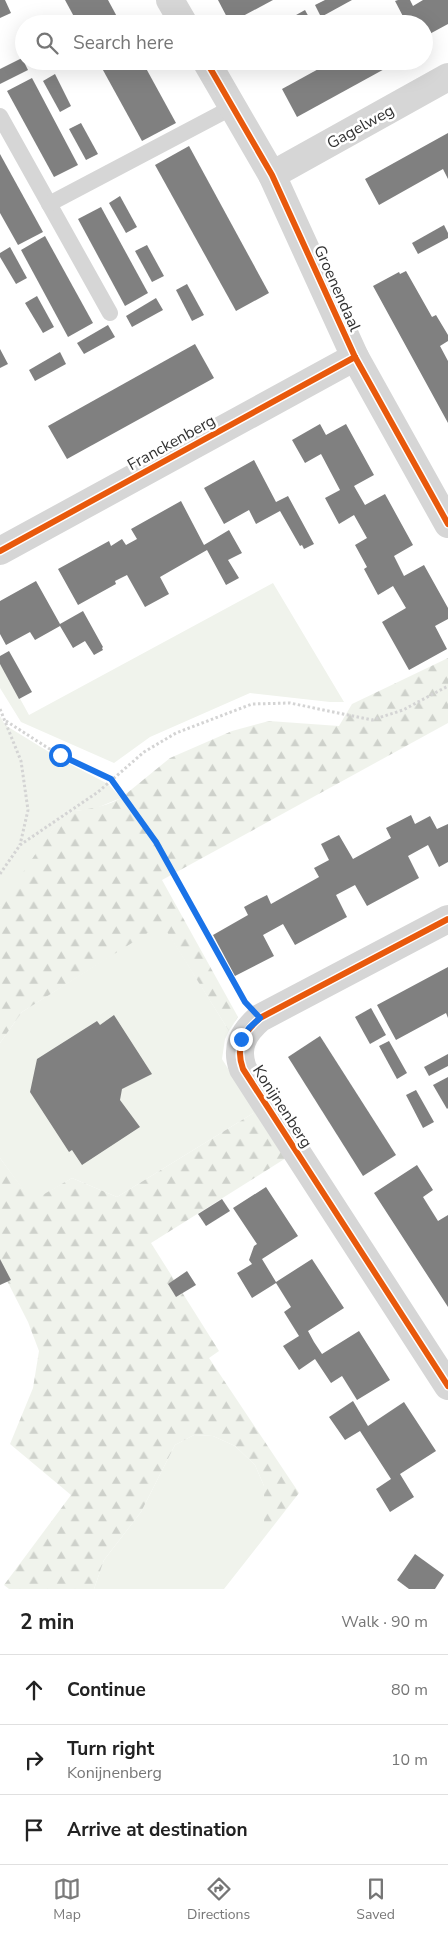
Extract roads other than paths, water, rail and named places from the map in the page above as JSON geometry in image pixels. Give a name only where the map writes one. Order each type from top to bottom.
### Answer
[{"type":"street","points":[[170,0],[179,15]]},
{"type":"street","name":"Groenendaal","points":[[211,70],[272,175],[354,357],[448,524]]},
{"type":"street","name":"Gagelweg","points":[[272,175],[448,77]]},
{"type":"street","name":"Franckenberg","points":[[0,551],[354,357]]},
{"type":"street","name":"Konijnenberg","points":[[448,919],[260,1018],[241,1039],[239,1052],[243,1069],[448,1386]]},
{"type":"lane","points":[[49,204],[232,107]]},
{"type":"lane","points":[[0,116],[110,313]]}]
